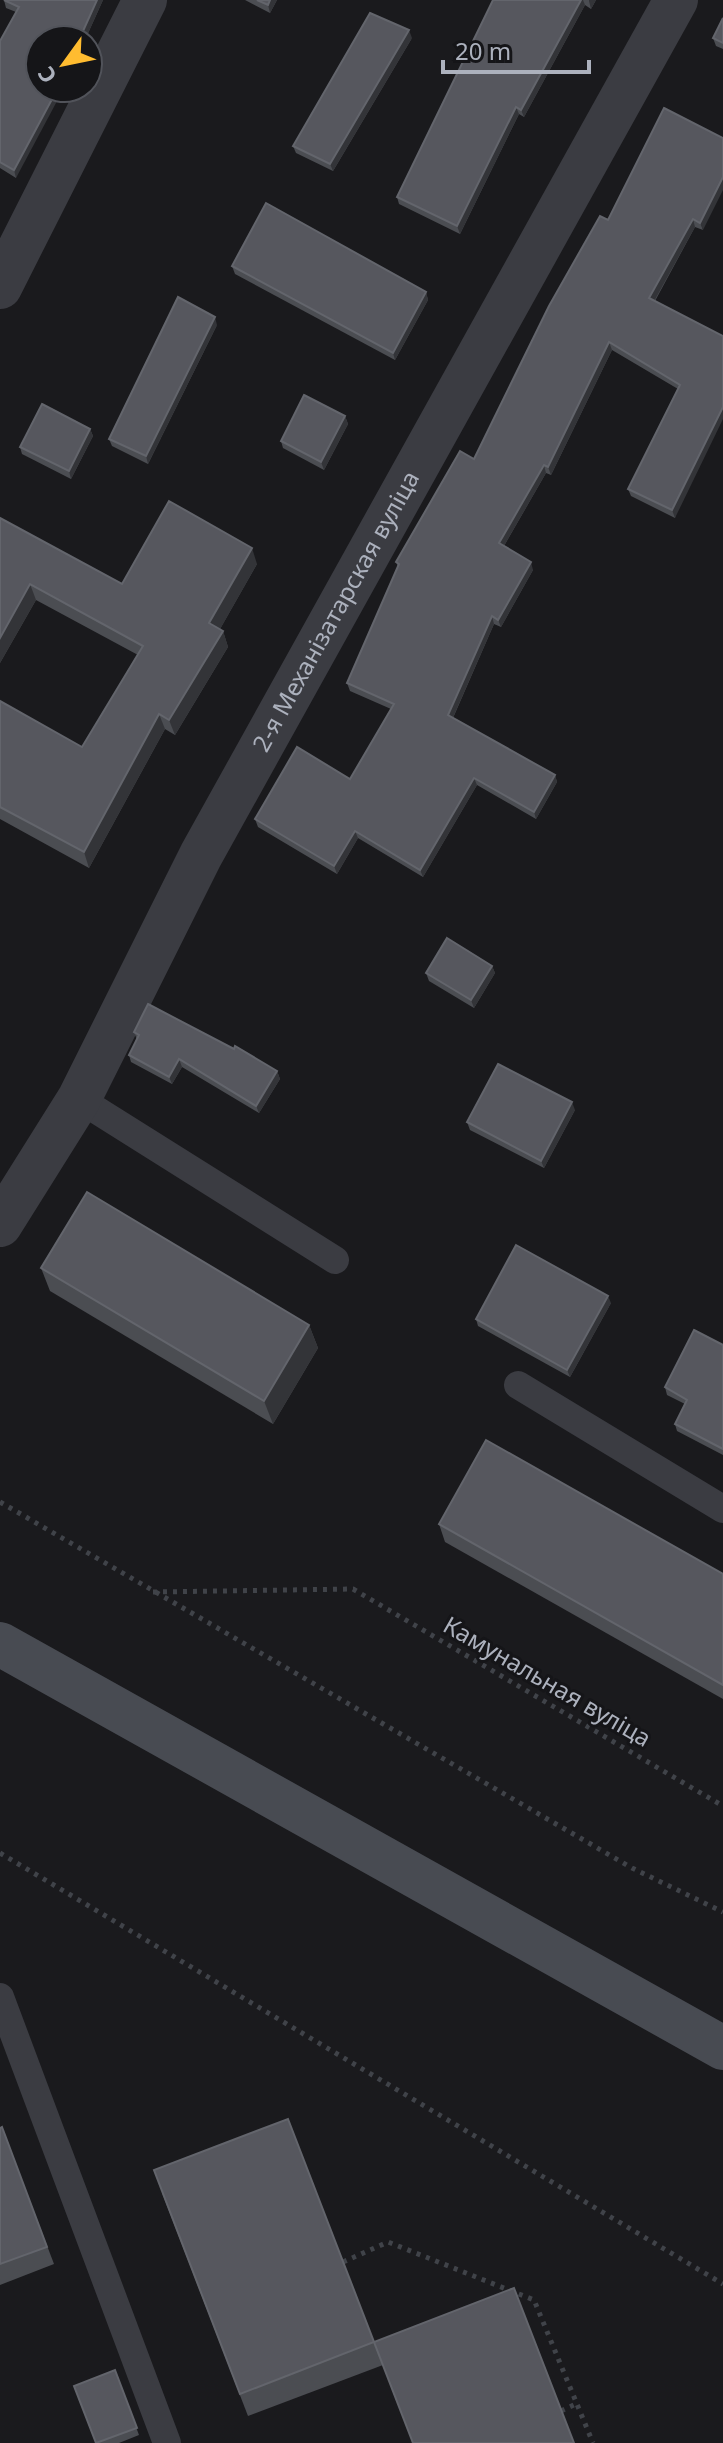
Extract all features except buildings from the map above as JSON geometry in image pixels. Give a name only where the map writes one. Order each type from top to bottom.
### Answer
[{"type":"street","points":[[0,287],[145,0]]},
{"type":"street","name":"2-я Механізатарская вуліца","points":[[0,1225],[79,1099],[201,855],[676,0]]},
{"type":"street","points":[[0,1644],[723,2048]]},
{"type":"lane","points":[[79,1099],[335,1260]]},
{"type":"lane","points":[[518,1385],[723,1509]]},
{"type":"lane","points":[[0,1997],[167,2443]]},
{"type":"path","points":[[0,1502],[632,1868],[723,1912]]},
{"type":"path","name":"Камунальная вуліца","points":[[152,1592],[353,1589],[723,1806]]},
{"type":"path","points":[[0,1853],[723,2284]]},
{"type":"path","points":[[343,2262],[388,2242],[534,2300],[593,2443]]},
{"type":"path","points":[[561,2411],[578,2403]]}]
